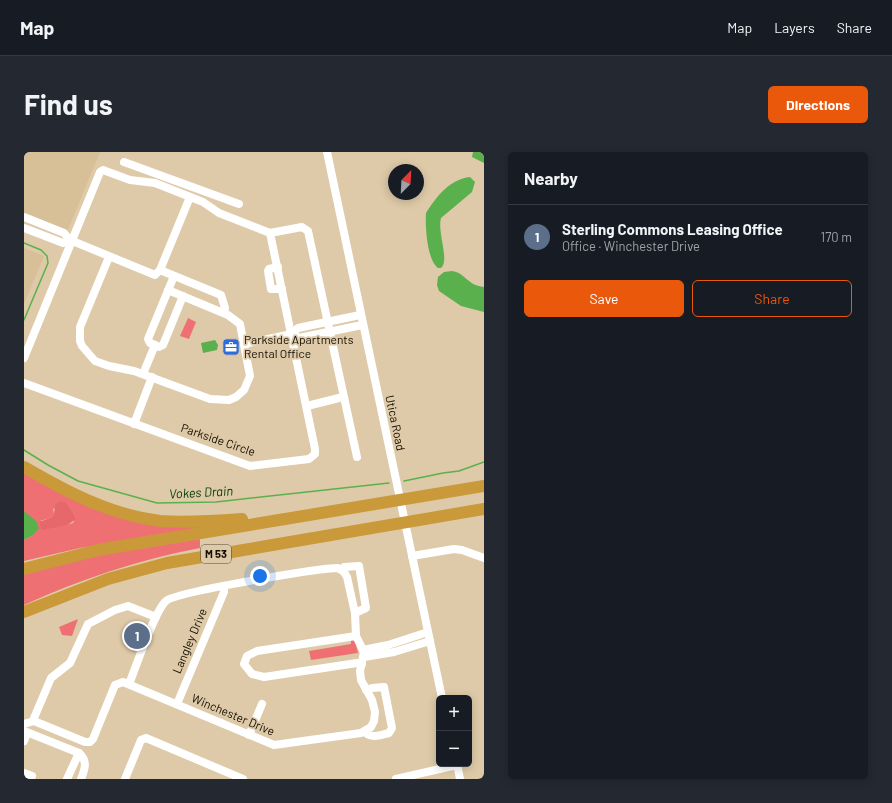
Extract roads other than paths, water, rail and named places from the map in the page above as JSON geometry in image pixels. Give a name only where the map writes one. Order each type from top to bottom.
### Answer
[{"type":"highway","points":[[24,467],[88,501],[123,513],[148,519],[192,522],[304,516]]},
{"type":"highway","name":"M 53","points":[[24,569],[98,550],[484,486]]},
{"type":"highway","name":"M 53","points":[[24,616],[48,603],[108,579],[167,563],[484,509]]},
{"type":"highway","points":[[24,612],[48,603]]},
{"type":"street","name":"Utica Road","points":[[326,152],[441,695]]},
{"type":"street","points":[[124,162],[239,204]]},
{"type":"street","points":[[24,358],[70,240],[101,170],[130,180],[152,182],[190,196],[203,202],[219,213],[270,233],[302,227],[307,229],[328,331],[357,457]]},
{"type":"street","points":[[152,182],[154,174]]},
{"type":"street","points":[[203,202],[207,193]]},
{"type":"street","points":[[24,217],[64,233],[70,240],[155,275],[160,270],[190,196]]},
{"type":"street","points":[[24,228],[63,243],[70,240]]},
{"type":"street","name":"Parkside Circle","points":[[24,383],[247,465],[255,466],[309,459],[313,457],[315,448],[270,233]]},
{"type":"street","points":[[109,257],[82,321],[79,334],[80,341],[86,351],[95,360],[109,366],[124,368],[143,374],[210,399],[229,400],[236,397],[244,390],[250,376],[240,324],[224,313],[168,290]]},
{"type":"street","points":[[160,270],[221,295],[225,308],[224,313]]},
{"type":"street","points":[[174,276],[148,339],[150,343],[159,347],[162,345],[183,296]]},
{"type":"street","points":[[244,344],[292,334],[298,328],[360,315]]},
{"type":"street","points":[[292,334],[299,338],[362,325]]},
{"type":"street","points":[[143,374],[155,345]]},
{"type":"street","points":[[134,424],[152,377]]},
{"type":"street","points":[[306,406],[343,397]]},
{"type":"street","points":[[412,556],[462,550],[484,558]]},
{"type":"street","points":[[342,570],[344,567],[359,566],[366,608],[355,613]]},
{"type":"street","points":[[24,724],[34,721],[85,742],[90,742],[93,739],[115,685],[122,682],[129,684],[156,617],[163,604],[169,598],[224,586],[334,568],[342,570],[347,577],[355,613],[356,636],[363,656],[360,671],[361,680],[374,706],[375,716],[371,726],[364,732]]},
{"type":"street","name":"Langley Drive","points":[[177,704],[224,592],[224,586]]},
{"type":"street","points":[[34,721],[51,678],[70,663],[88,624],[115,610],[128,606],[156,617]]},
{"type":"street","points":[[356,636],[258,651],[247,656],[244,664],[252,674],[264,677],[357,663],[363,656],[388,645],[428,632]]},
{"type":"street","points":[[363,656],[394,652],[430,641]]},
{"type":"street","name":"Winchester Drive","points":[[129,684],[249,735],[279,746],[364,732],[369,736],[389,733],[392,728],[384,687],[366,690]]},
{"type":"street","points":[[249,735],[262,704]]},
{"type":"street","points":[[24,741],[26,732],[79,753],[85,760],[86,765],[81,779]]},
{"type":"street","points":[[125,779],[142,738],[150,739],[244,779]]},
{"type":"street","points":[[67,779],[79,753]]},
{"type":"street","points":[[396,779],[445,767]]},
{"type":"street","points":[[458,767],[460,779]]},
{"type":"street","points":[[24,773],[32,776]]},
{"type":"waterway","name":"Vokes Drain","points":[[24,243],[41,250],[47,256],[48,263],[24,320]]},
{"type":"waterway","name":"Vokes Drain","points":[[24,450],[78,481],[157,503],[216,502],[389,483]]},
{"type":"waterway","name":"Vokes Drain","points":[[404,481],[459,471],[484,462]]},
{"type":"place","name":"Parkside Apartments Rental Office","points":[[231,347]]},
{"type":"place","name":"Sterling Commons Leasing Office","points":[[137,636]]}]
